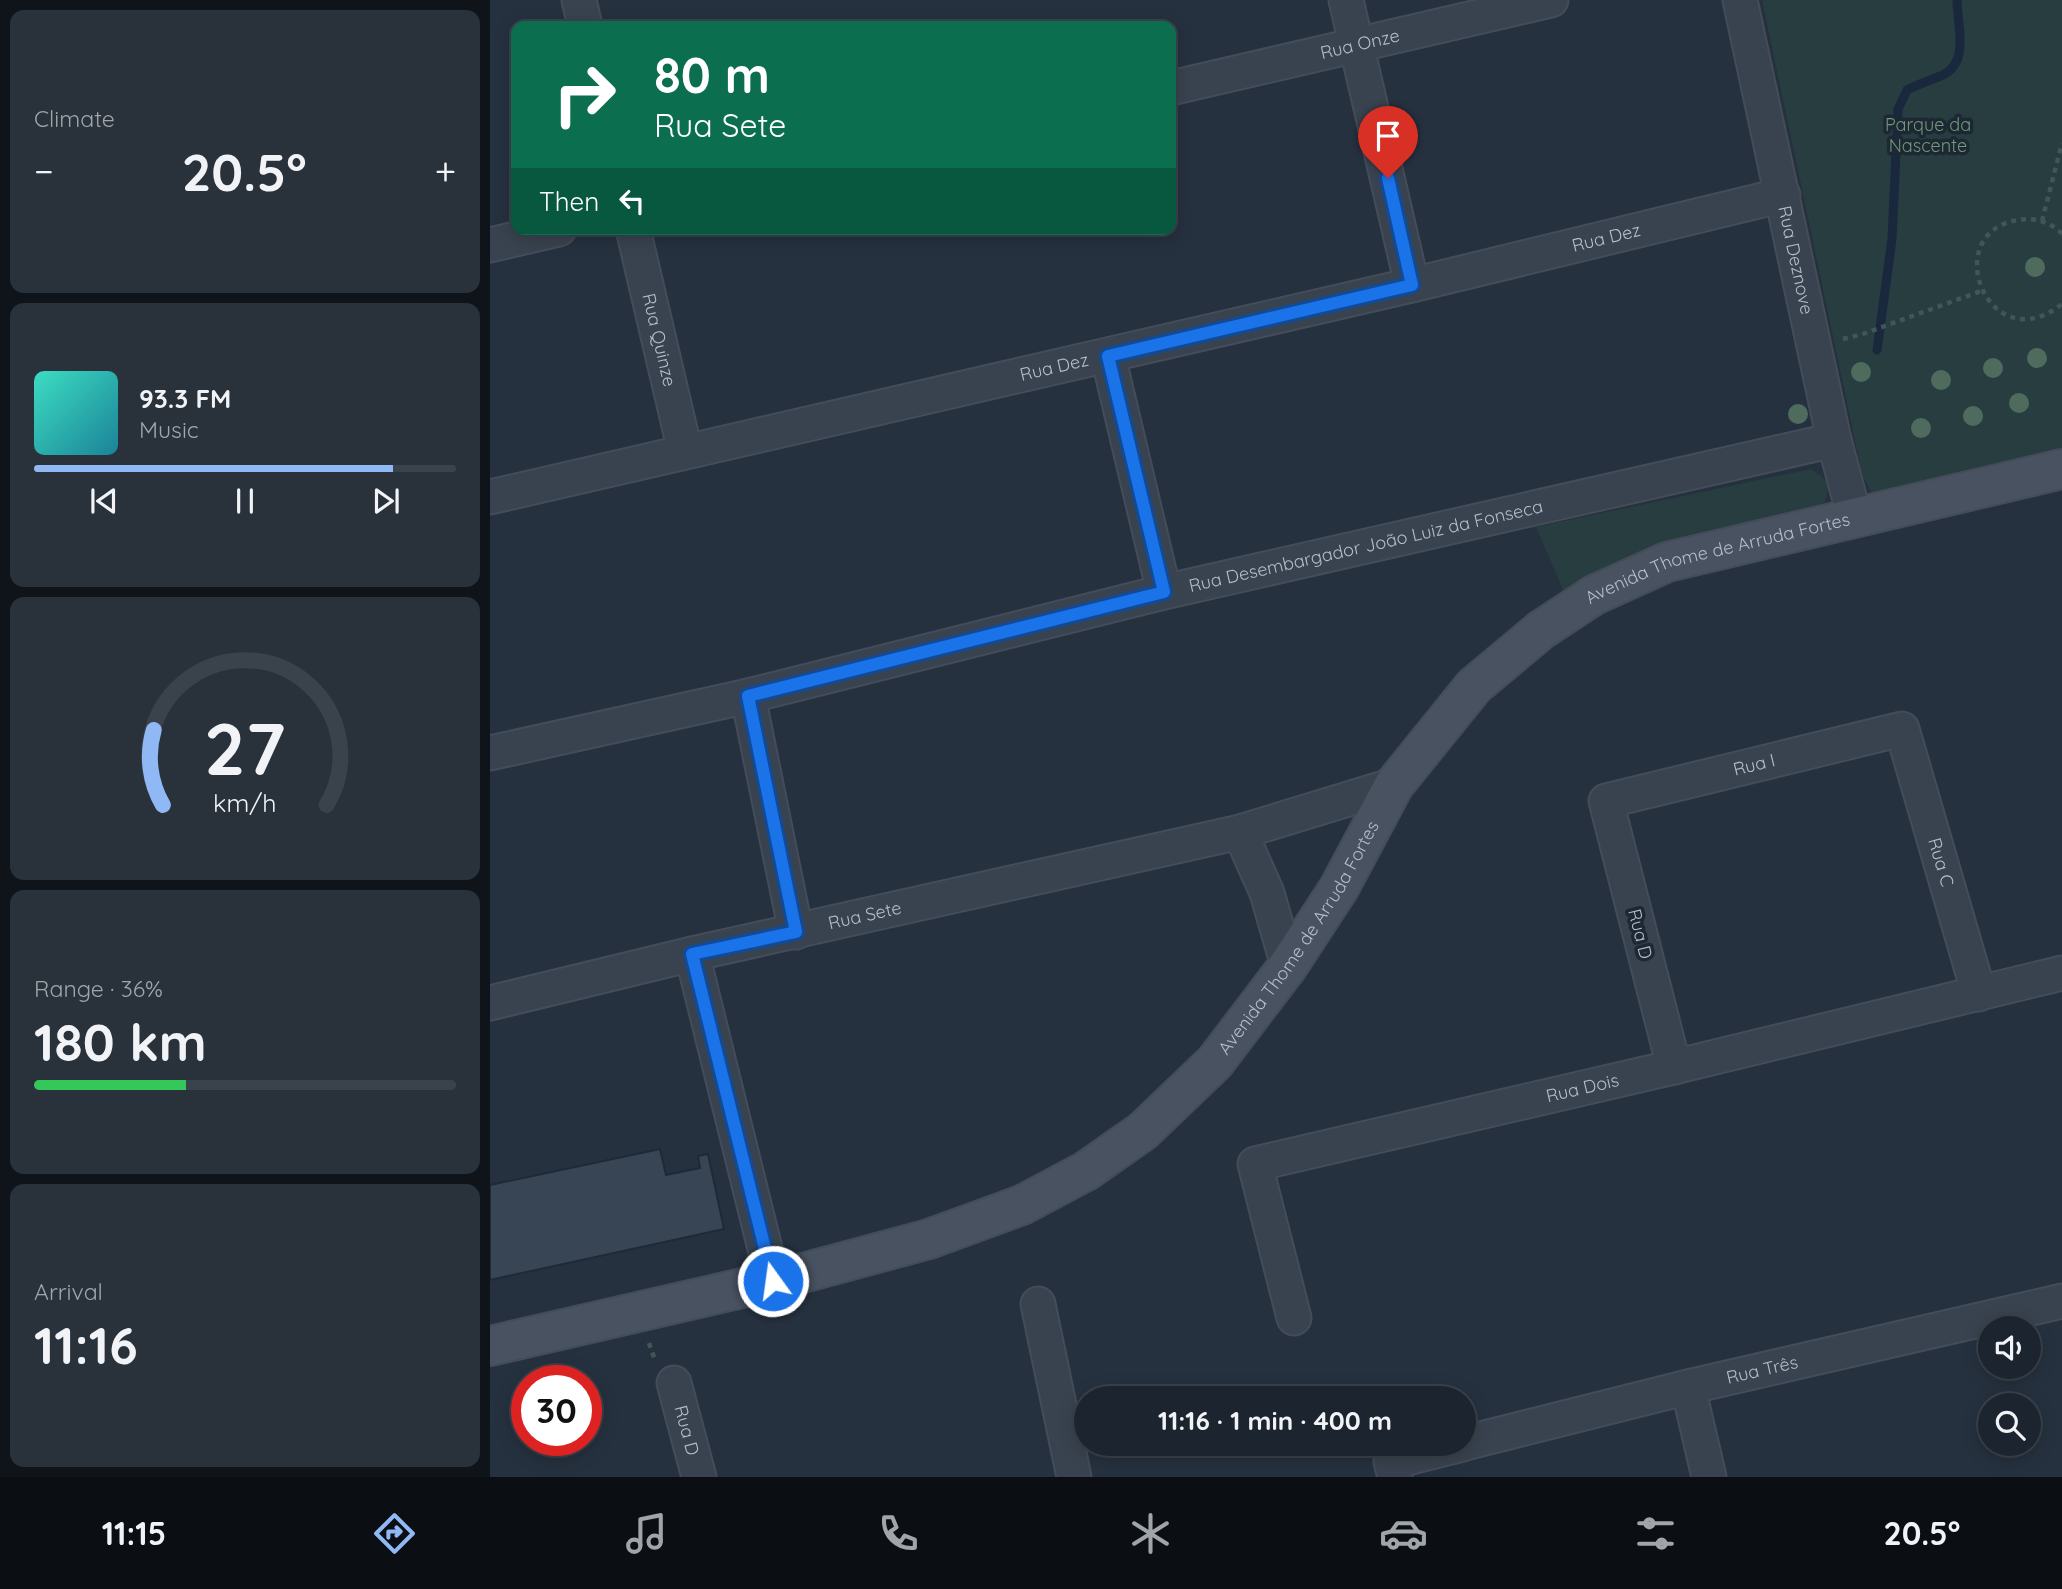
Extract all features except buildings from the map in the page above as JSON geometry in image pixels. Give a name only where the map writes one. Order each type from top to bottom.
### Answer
[{"type":"main road","name":"Avenida Thome de Arruda Fortes","points":[[490,1346],[773,1281],[941,1234],[1022,1205],[1086,1171],[1143,1130],[1215,1062],[1288,966],[1339,888],[1394,785],[1474,686],[1541,630],[1594,595],[1667,562],[1855,520],[2062,469]]},
{"type":"street","points":[[579,0],[584,21]]},
{"type":"street","points":[[1346,0],[1412,285]]},
{"type":"street","name":"Rua Onze","points":[[1176,87],[1551,0]]},
{"type":"street","name":"Rua Deznove","points":[[1740,0],[1834,440],[1855,520]]},
{"type":"street","name":"Rua Dez","points":[[490,497],[1412,285],[1783,195]]},
{"type":"street","points":[[490,245],[533,235]]},
{"type":"street","name":"Rua Quinze","points":[[634,235],[685,451]]},
{"type":"street","points":[[1108,356],[1164,592]]},
{"type":"street","name":"Rua Desembargador João Luiz da Fonseca","points":[[490,753],[748,696],[1164,592],[1834,440]]},
{"type":"street","points":[[748,696],[796,932]]},
{"type":"street","name":"Rua I","points":[[1606,801],[1902,729]]},
{"type":"street","name":"Rua C","points":[[1902,729],[1979,994]]},
{"type":"street","name":"Rua Sete","points":[[490,1003],[692,954],[1240,832],[1394,785]]},
{"type":"street","name":"Rua D","points":[[1606,801],[1674,1067]]},
{"type":"street","points":[[1240,832],[1267,892],[1288,966]]},
{"type":"street","points":[[692,954],[773,1281]]},
{"type":"street","name":"Rua Dois","points":[[1294,1318],[1255,1164],[1674,1067],[2062,973]]},
{"type":"street","name":"Rua Três","points":[[1476,1441],[1688,1387],[2062,1301]]},
{"type":"street","points":[[1038,1304],[1074,1477]]},
{"type":"street","name":"Rua D","points":[[674,1383],[699,1477]]},
{"type":"street","points":[[1688,1387],[1709,1477]]},
{"type":"street","name":"Rua Três","points":[[1393,1469],[1430,1456]]},
{"type":"path","points":[[2042,221],[2062,143]]},
{"type":"path","points":[[2062,234],[2042,221],[2026,218],[2009,221],[1995,230],[1984,243],[1977,258],[1981,291],[2004,314],[2036,318],[2051,313],[2062,304]]},
{"type":"path","points":[[1863,334],[1981,291]]},
{"type":"path","points":[[640,1311],[653,1357],[674,1383]]},
{"type":"green space","name":"Parque da Nascente","points":[[1762,0],[2062,0],[2062,451],[1875,499],[1862,474]]},
{"type":"green space","points":[[1811,469],[1823,478],[1828,486],[1823,510],[1567,599],[1536,527]]},
{"type":"waterway","points":[[1877,350],[1892,239],[1898,109],[1907,90],[1943,75],[1957,61],[1960,42],[1957,0]]},
{"type":"route","points":[[773,1281],[692,954],[796,932],[748,696],[1164,592],[1108,356],[1412,285],[1388,178]]}]
